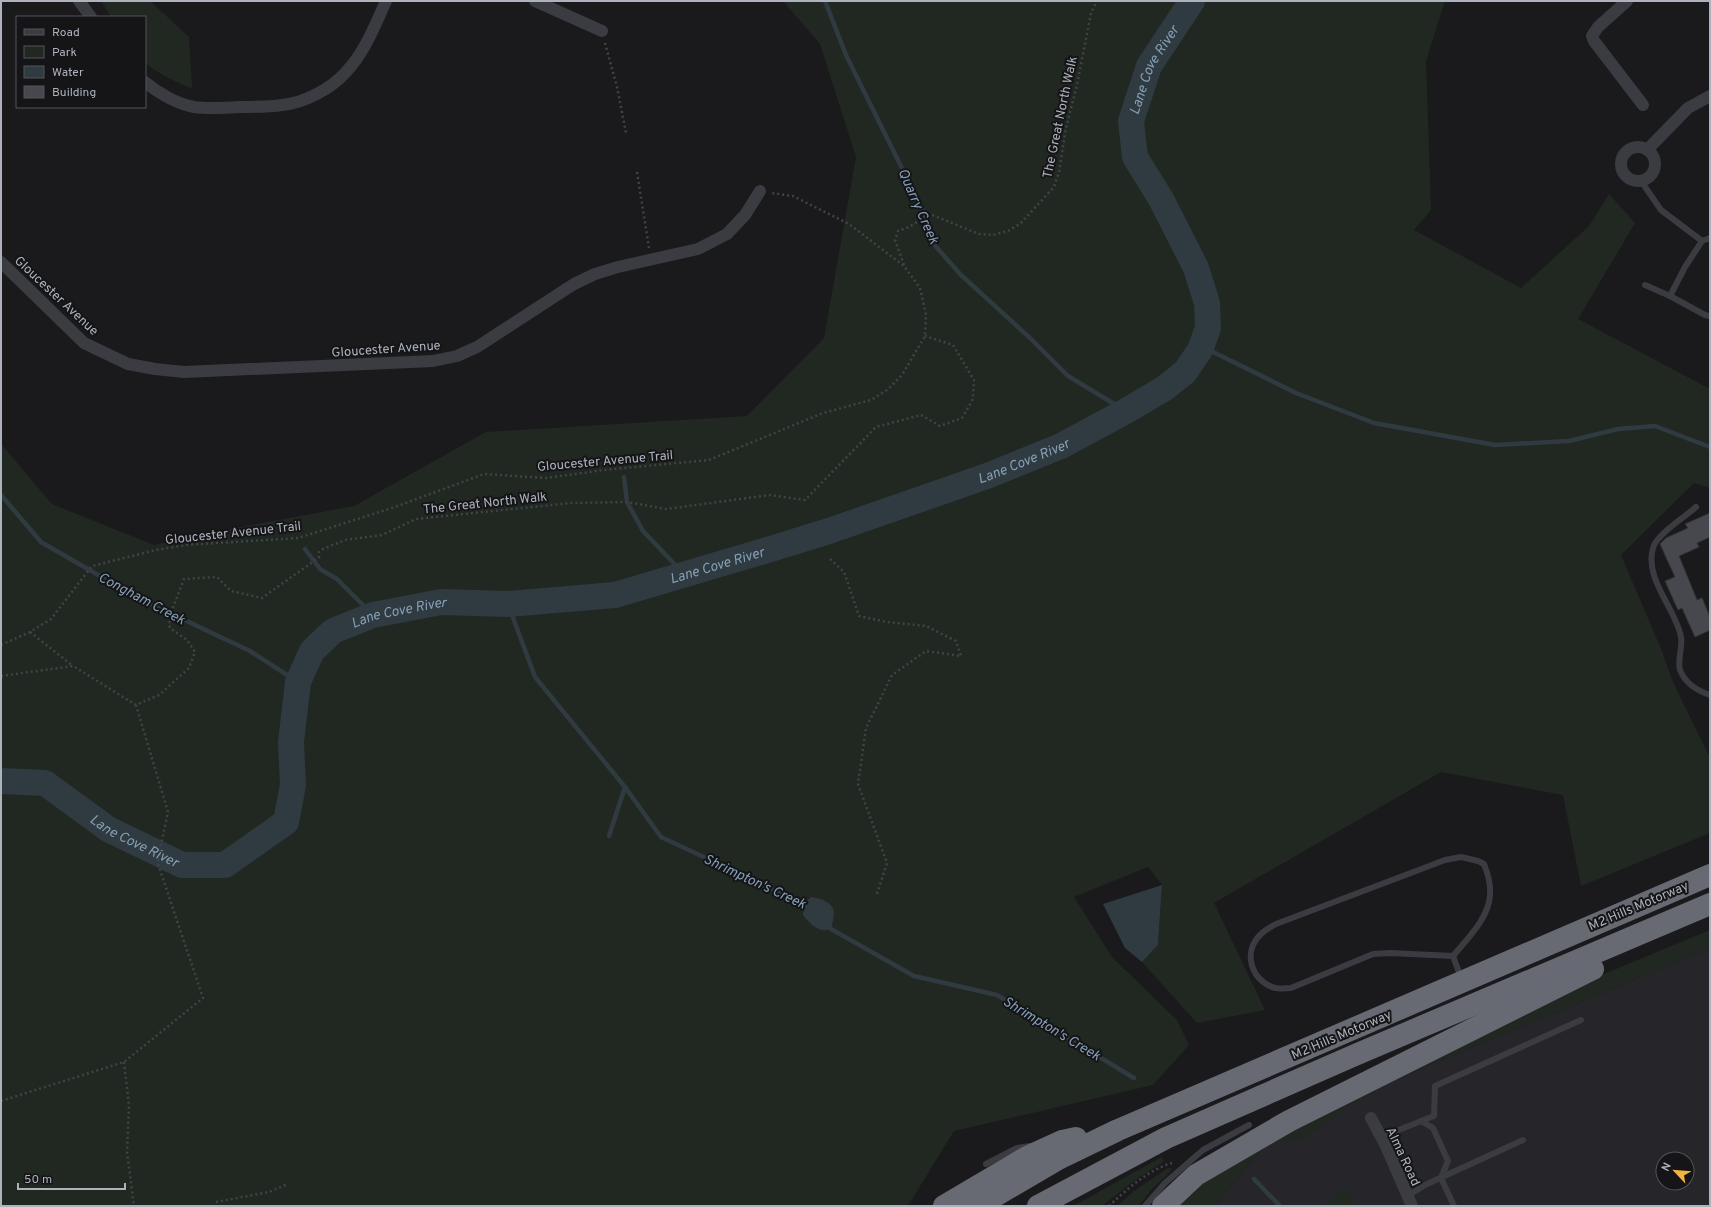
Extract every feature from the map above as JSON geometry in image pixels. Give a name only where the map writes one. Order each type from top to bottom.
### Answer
[{"type":"highway","name":"M2 Hills Motorway","points":[[978,1206],[1060,1158],[1118,1130],[1710,875]]},
{"type":"highway","name":"M2 Hills Motorway","points":[[1038,1206],[1166,1138],[1355,1055],[1710,904]]},
{"type":"highway","points":[[1163,1206],[1196,1175],[1289,1121],[1592,970],[1710,909]]},
{"type":"highway","points":[[944,1206],[1027,1158],[1062,1141],[1118,1130]]},
{"type":"street","points":[[79,1],[90,16]]},
{"type":"street","points":[[146,83],[167,96],[193,107],[222,108],[284,105],[301,101],[332,84],[346,73],[358,58],[368,41],[386,1]]},
{"type":"street","points":[[535,1],[602,31]]},
{"type":"street","points":[[1627,1],[1598,27],[1592,36],[1594,41],[1643,105]]},
{"type":"street","points":[[1647,150],[1688,108],[1710,96]]},
{"type":"street","points":[[1642,148],[1647,150],[1654,158],[1655,168],[1650,177],[1641,181],[1631,180],[1624,174],[1622,169],[1622,159],[1628,151],[1632,149],[1642,148]]},
{"type":"street","name":"Gloucester Avenue","points":[[1,262],[84,343],[128,364],[184,372],[433,361],[457,356],[477,347],[574,284],[595,274],[698,249],[727,234],[745,215],[760,192]]},
{"type":"street","name":"Alma Road","points":[[1371,1118],[1410,1201]]},
{"type":"lane","points":[[1641,181],[1661,210],[1702,241]]},
{"type":"lane","points":[[1670,296],[1685,267],[1702,241],[1710,238]]},
{"type":"lane","points":[[1645,285],[1670,296],[1705,315],[1710,316]]},
{"type":"lane","points":[[1696,507],[1662,534],[1653,547],[1651,563],[1660,590],[1681,638],[1680,670],[1688,682],[1701,692],[1710,695]]},
{"type":"lane","points":[[1461,857],[1484,864],[1490,881],[1490,896],[1486,911],[1475,929],[1454,956],[1390,953],[1373,954],[1291,988],[1276,988],[1266,984],[1257,976],[1252,966],[1250,955],[1253,946],[1261,934],[1276,924],[1446,860],[1461,857]]},
{"type":"lane","points":[[1454,956],[1462,981]]},
{"type":"lane","points":[[1381,1137],[1434,1116],[1435,1086],[1581,1020]]},
{"type":"lane","points":[[1421,1121],[1434,1128],[1448,1161],[1442,1178],[1454,1206]]},
{"type":"lane","points":[[1145,1206],[1165,1183],[1185,1164],[1203,1150],[1249,1125]]},
{"type":"lane","points":[[1410,1201],[1442,1178],[1523,1140]]},
{"type":"lane","points":[[986,1164],[1017,1148],[1062,1141]]},
{"type":"path","name":"The Great North Walk","points":[[904,266],[895,240],[898,231],[909,227],[930,214],[979,234],[993,235],[1008,231],[1020,224],[1054,187],[1059,172],[1066,128],[1077,85],[1091,13],[1097,1]]},
{"type":"path","points":[[602,31],[617,87],[626,133]]},
{"type":"path","points":[[637,172],[651,260]]},
{"type":"path","name":"Gloucester Avenue Trail","points":[[1,645],[30,632],[50,619],[92,566],[156,550],[185,545],[298,538],[395,507],[484,474],[546,478],[604,470],[709,460],[823,413],[871,400],[887,390],[902,375],[925,336],[926,315],[920,288],[904,266],[849,224],[793,196],[760,192]]},
{"type":"path","name":"The Great North Walk","points":[[136,705],[159,695],[189,668],[195,652],[187,640],[170,628],[169,624],[172,610],[184,579],[217,577],[231,591],[262,598],[314,562],[319,557],[319,552],[323,548],[345,540],[382,535],[416,519],[571,503],[627,502],[666,509],[770,495],[805,500],[876,427],[920,415],[940,426],[962,418],[973,399],[974,380],[953,345],[925,336]]},
{"type":"path","points":[[830,559],[844,572],[859,616],[888,622],[926,626],[956,641],[961,656],[926,651],[892,675],[866,728],[858,784],[888,863],[876,897]]},
{"type":"path","points":[[1,1101],[124,1062],[203,998],[158,864],[168,812],[136,705],[73,666],[30,632]]},
{"type":"path","points":[[1,676],[73,666]]},
{"type":"path","points":[[124,1062],[129,1105],[127,1152],[134,1206]]},
{"type":"path","points":[[1109,1206],[1126,1190],[1157,1169],[1177,1161],[1185,1164]]},
{"type":"path","points":[[216,1202],[269,1192],[288,1184]]},
{"type":"shaded area","points":[[1710,948],[1710,1206],[1215,1206],[1267,1143],[1355,1101],[1357,1104],[1382,1085]]},
{"type":"green space","points":[[101,1],[150,1],[189,37],[192,88],[167,77],[146,64],[146,16],[110,16]]},
{"type":"green space","points":[[783,1],[1445,1],[1426,61],[1431,210],[1414,230],[1521,288],[1589,226],[1609,194],[1635,223],[1578,319],[1710,389],[1710,488],[1694,483],[1621,555],[1662,651],[1672,680],[1710,758],[1710,833],[1581,886],[1563,795],[1441,772],[1214,903],[1265,1010],[1197,1023],[1142,962],[1158,945],[1162,885],[1148,867],[1074,897],[1112,957],[1177,1020],[1189,1045],[1153,1085],[954,1131],[909,1204],[902,1206],[1,1206],[1,444],[52,504],[154,545],[214,532],[354,506],[486,432],[747,416],[824,338],[856,157],[820,44]]},
{"type":"green space","points":[[1710,930],[1710,948],[1382,1085],[1357,1105],[1354,1102],[1305,1139],[1267,1143],[1215,1206],[1178,1206],[1201,1184],[1266,1140],[1592,979]]},
{"type":"green space","points":[[1162,1157],[1164,1161],[1138,1178],[1102,1206],[1073,1206]]},
{"type":"green space","points":[[1168,1168],[1172,1168],[1170,1172],[1151,1190],[1139,1206],[1117,1206],[1134,1191]]},
{"type":"green space","points":[[1343,1190],[1348,1192],[1353,1206],[1323,1206]]},
{"type":"water","points":[[1162,885],[1158,945],[1142,962],[1125,948],[1103,904]]},
{"type":"water","points":[[811,897],[825,901],[833,909],[834,914],[831,929],[819,929],[812,925],[803,915],[804,903]]},
{"type":"building","points":[[1710,513],[1710,537],[1697,543],[1699,547],[1679,556],[1697,600],[1702,598],[1710,617],[1710,630],[1695,637],[1682,608],[1678,610],[1665,581],[1675,577],[1660,544],[1666,538],[1688,528],[1685,524]]},
{"type":"waterway","name":"Quarry Creek","points":[[825,1],[846,55],[926,217],[931,241],[961,275],[1030,338],[1068,376],[1126,411]]},
{"type":"waterway","name":"Lane Cove River","points":[[1,781],[45,783],[108,829],[182,865],[225,865],[286,822],[293,785],[291,742],[298,682],[312,651],[333,631],[373,615],[441,602],[508,604],[615,595],[829,531],[987,476],[1061,446],[1165,388],[1185,372],[1200,350],[1208,328],[1207,303],[1196,268],[1161,199],[1135,157],[1131,121],[1149,66],[1192,1]]},
{"type":"waterway","points":[[1201,346],[1296,393],[1374,423],[1495,445],[1569,441],[1618,429],[1655,426],[1710,447]]},
{"type":"waterway","points":[[624,477],[627,502],[643,531],[684,574]]},
{"type":"waterway","name":"Congham Creek","points":[[1,495],[41,542],[138,598],[250,651],[298,682]]},
{"type":"waterway","points":[[305,549],[320,569],[337,579],[373,615]]},
{"type":"waterway","name":"Shrimpton's Creek","points":[[508,604],[535,677],[625,787],[661,837],[808,906]]},
{"type":"waterway","points":[[609,836],[625,787]]},
{"type":"waterway","name":"Shrimpton's Creek","points":[[828,925],[831,929],[914,976],[997,995],[1134,1078]]},
{"type":"waterway","points":[[1254,1179],[1280,1206]]}]
